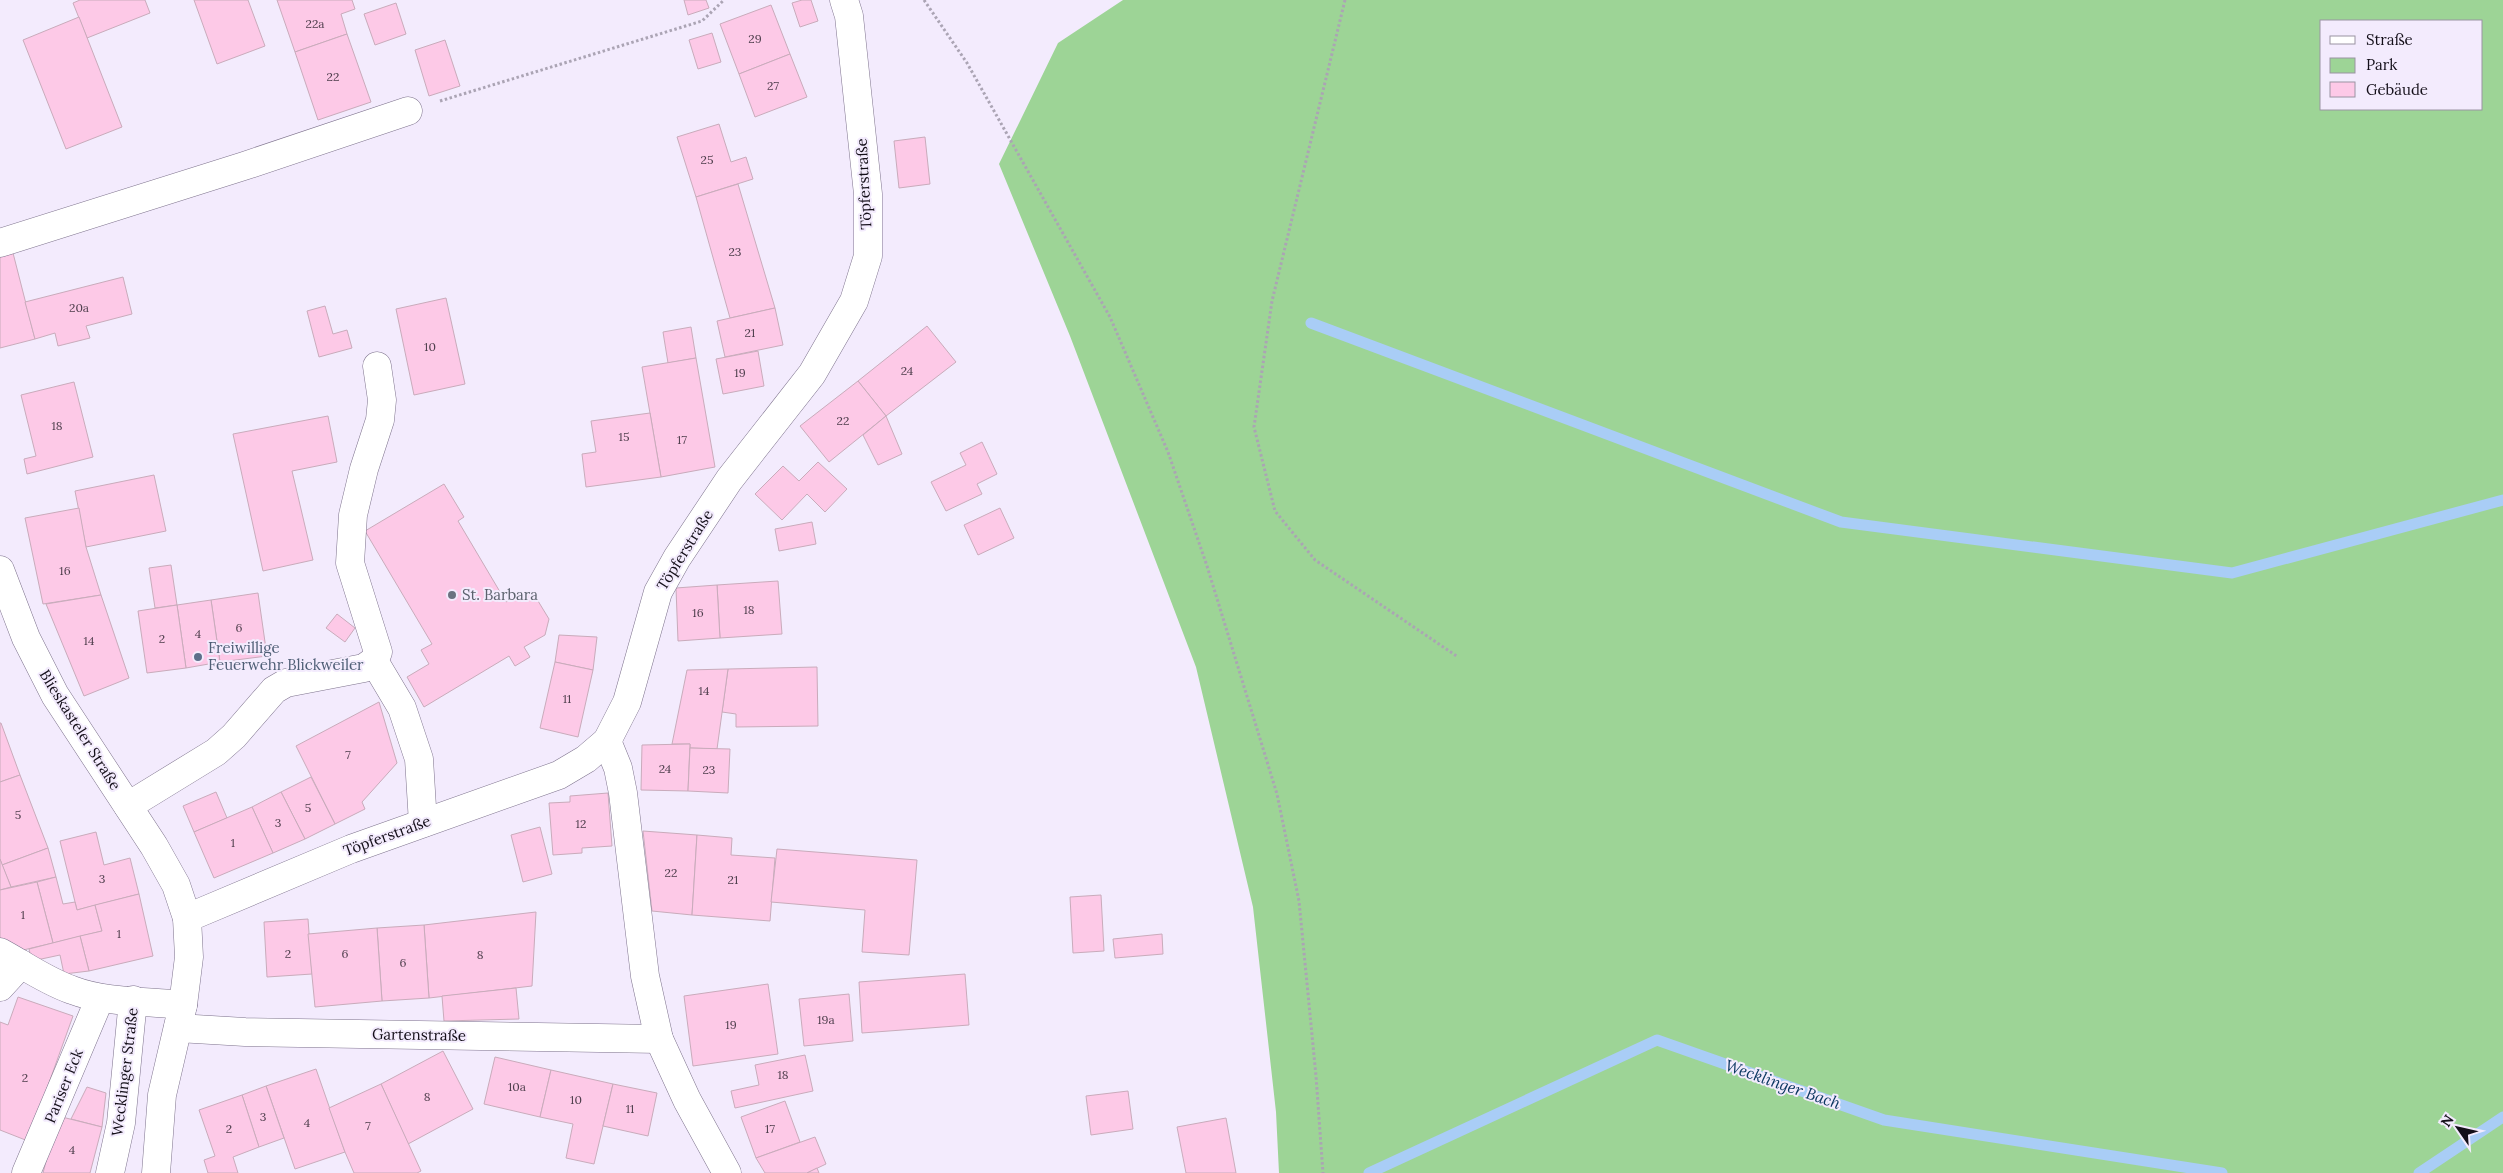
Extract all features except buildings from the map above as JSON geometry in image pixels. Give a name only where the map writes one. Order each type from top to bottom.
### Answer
[{"type":"street","name":"Töpferstraße","points":[[187,918],[351,849],[559,775],[586,759],[607,741],[627,702],[658,592],[677,558],[729,480],[812,374],[854,301],[868,256],[868,194],[849,16],[844,0]]},
{"type":"street","points":[[0,243],[244,166],[408,111]]},
{"type":"street","points":[[377,366],[382,400],[380,420],[364,469],[353,516],[350,563],[378,652],[374,660],[402,708],[419,759],[423,823]]},
{"type":"street","name":"Blieskasteler Straße","points":[[0,570],[26,638],[55,695],[154,846],[176,886],[187,918],[189,957],[181,1016],[162,1095],[156,1173]]},
{"type":"street","name":"Blieskasteler Straße","points":[[128,806],[216,752],[234,736],[274,690],[286,683],[364,668],[374,660]]},
{"type":"street","points":[[607,741],[618,768],[623,793],[645,976],[659,1039],[687,1100],[727,1173]]},
{"type":"street","points":[[0,987],[10,958],[52,982],[100,998],[133,1000],[181,1016]]},
{"type":"street","name":"Pariser Eck","points":[[26,1173],[100,998]]},
{"type":"street","name":"Wecklinger Straße","points":[[110,1173],[122,1123],[133,1000]]},
{"type":"street","name":"Gartenstraße","points":[[181,1016],[245,1032],[659,1039]]},
{"type":"path","points":[[408,111],[702,21],[724,0]]},
{"type":"path","points":[[924,0],[967,63],[1110,317],[1168,452],[1207,566],[1278,794],[1299,901],[1316,1076],[1323,1173]]},
{"type":"path","points":[[1345,0],[1272,301],[1254,427],[1275,511],[1315,560],[1458,657]]},
{"type":"green space","points":[[1123,0],[2503,0],[2503,1173],[1279,1173],[1276,1112],[1253,907],[1196,667],[1070,336],[999,164],[1058,43]]},
{"type":"waterway","points":[[1311,323],[1841,522],[2232,573],[2503,500]]},
{"type":"waterway","name":"Wecklinger Bach","points":[[1369,1173],[1657,1040],[1884,1120],[2222,1173]]},
{"type":"waterway","name":"Wecklinger Bach","points":[[2419,1173],[2503,1117]]},
{"type":"place","name":"St. Barbara","points":[[452,595]]},
{"type":"place","name":"Freiwillige Feuerwehr Blickweiler","points":[[198,657]]}]
